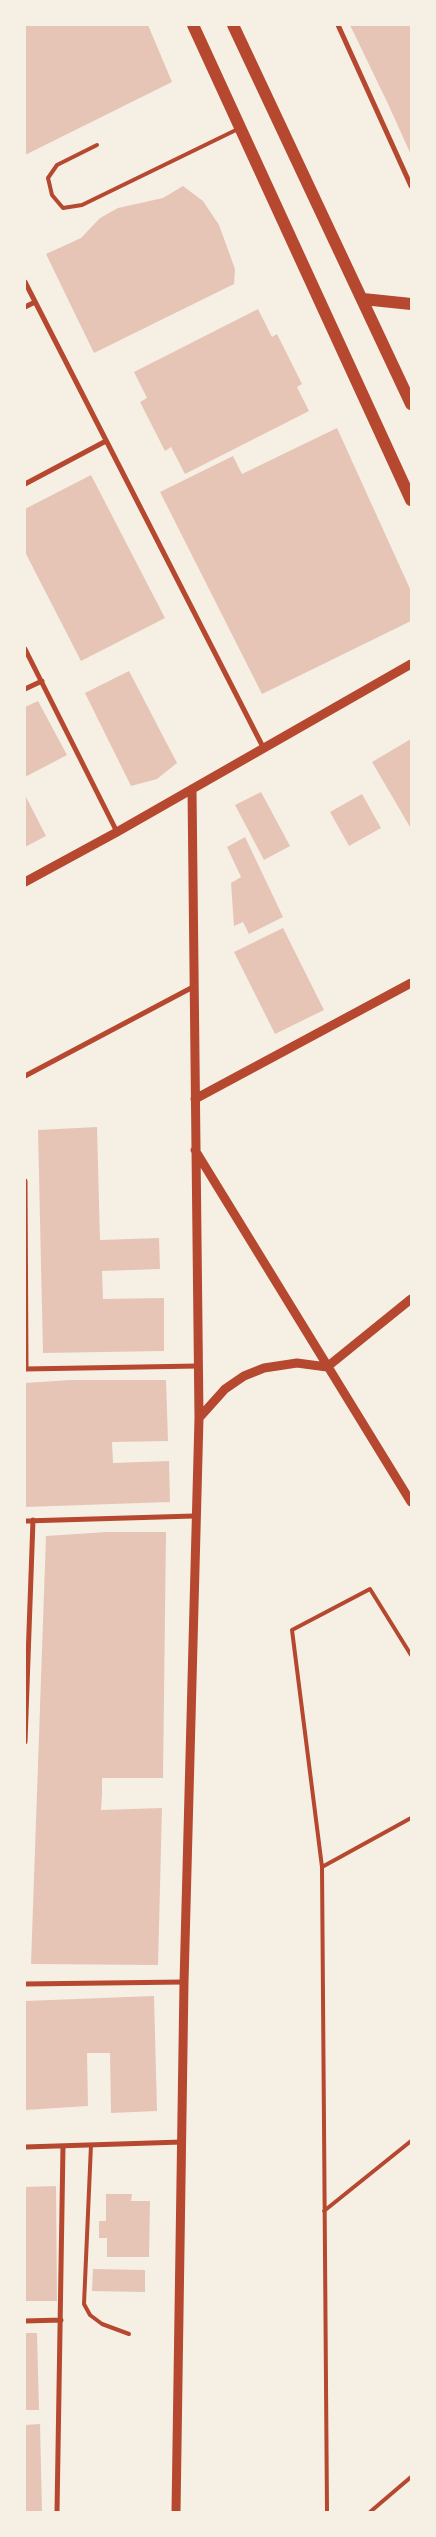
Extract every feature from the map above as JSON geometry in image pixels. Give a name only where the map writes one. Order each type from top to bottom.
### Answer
[{"type":"main road","points":[[193,25],[411,500]]},
{"type":"main road","points":[[233,25],[411,404]]},
{"type":"main road","points":[[362,299],[411,304]]},
{"type":"street","points":[[338,25],[411,186]]},
{"type":"street","points":[[25,282],[263,748]]},
{"type":"street","points":[[25,308],[35,302]]},
{"type":"street","points":[[25,484],[106,441]]},
{"type":"street","points":[[25,648],[117,832]]},
{"type":"street","points":[[25,882],[117,832],[411,664]]},
{"type":"street","points":[[25,689],[42,681]]},
{"type":"street","points":[[176,2512],[184,1982],[194,1516],[198,1418],[192,789]]},
{"type":"street","points":[[195,1099],[411,983]]},
{"type":"street","points":[[25,1076],[194,987]]},
{"type":"street","points":[[195,1150],[411,1502]]},
{"type":"street","points":[[25,1181],[25,1369],[198,1366]]},
{"type":"street","points":[[198,1418],[225,1389],[244,1376],[264,1368],[297,1363],[327,1367],[411,1299]]},
{"type":"street","points":[[25,1521],[194,1516]]},
{"type":"street","points":[[25,1742],[33,1520]]},
{"type":"street","points":[[25,1984],[184,1982]]},
{"type":"street","points":[[25,2147],[182,2142]]},
{"type":"street","points":[[57,2512],[62,2320],[63,2146]]},
{"type":"street","points":[[25,2321],[62,2320]]},
{"type":"lane","points":[[97,145],[57,165],[48,178],[52,195],[63,208],[82,205],[240,128]]},
{"type":"lane","points":[[327,2512],[322,1867],[292,1630],[370,1588],[411,1656]]},
{"type":"lane","points":[[322,1867],[411,1818]]},
{"type":"lane","points":[[324,2210],[411,2142]]},
{"type":"lane","points":[[91,2145],[84,2304],[90,2316],[102,2324],[129,2334]]},
{"type":"lane","points":[[370,2512],[411,2477]]},
{"type":"building","points":[[25,25],[148,25],[172,82],[25,155]]},
{"type":"building","points":[[350,25],[411,25],[411,155],[389,106]]},
{"type":"building","points":[[183,186],[203,201],[219,225],[235,269],[234,284],[94,353],[46,254],[81,238],[100,218],[118,208],[163,198]]},
{"type":"building","points":[[258,309],[272,337],[277,334],[302,384],[297,387],[309,411],[185,474],[171,447],[165,451],[140,402],[147,398],[134,372]]},
{"type":"building","points":[[337,428],[411,591],[411,621],[262,694],[160,492],[233,456],[242,474]]},
{"type":"building","points":[[91,475],[165,618],[81,661],[25,552],[25,509]]},
{"type":"building","points":[[129,671],[177,763],[157,779],[131,786],[85,693]]},
{"type":"building","points":[[38,701],[67,755],[25,777],[25,707]]},
{"type":"building","points":[[411,739],[411,826],[410,827],[372,762]]},
{"type":"building","points":[[261,792],[290,846],[264,860],[235,805]]},
{"type":"building","points":[[362,794],[381,828],[349,846],[330,812]]},
{"type":"building","points":[[25,795],[46,836],[25,847]]},
{"type":"building","points":[[245,837],[283,917],[249,934],[243,922],[234,926],[231,883],[241,877],[227,847]]},
{"type":"building","points":[[283,928],[324,1010],[275,1034],[234,952]]},
{"type":"building","points":[[97,1127],[100,1240],[159,1238],[160,1269],[102,1271],[103,1299],[164,1298],[164,1351],[43,1353],[38,1130]]},
{"type":"building","points":[[71,1380],[166,1380],[168,1441],[112,1442],[113,1463],[169,1461],[170,1502],[25,1507],[25,1383]]},
{"type":"building","points":[[107,1532],[166,1532],[163,1778],[102,1778],[101,1810],[162,1808],[158,1965],[31,1964],[46,1536]]},
{"type":"building","points":[[154,1996],[157,2111],[111,2113],[110,2053],[87,2053],[88,2106],[25,2110],[25,2001]]},
{"type":"building","points":[[56,2186],[57,2301],[25,2301],[25,2187]]},
{"type":"building","points":[[106,2194],[132,2194],[131,2201],[150,2201],[149,2257],[107,2257],[107,2238],[99,2238],[99,2221],[106,2221]]},
{"type":"building","points":[[93,2269],[145,2270],[145,2292],[92,2291]]},
{"type":"building","points":[[25,2333],[37,2333],[39,2410],[25,2410]]},
{"type":"building","points":[[40,2424],[42,2512],[25,2512],[25,2425]]}]
